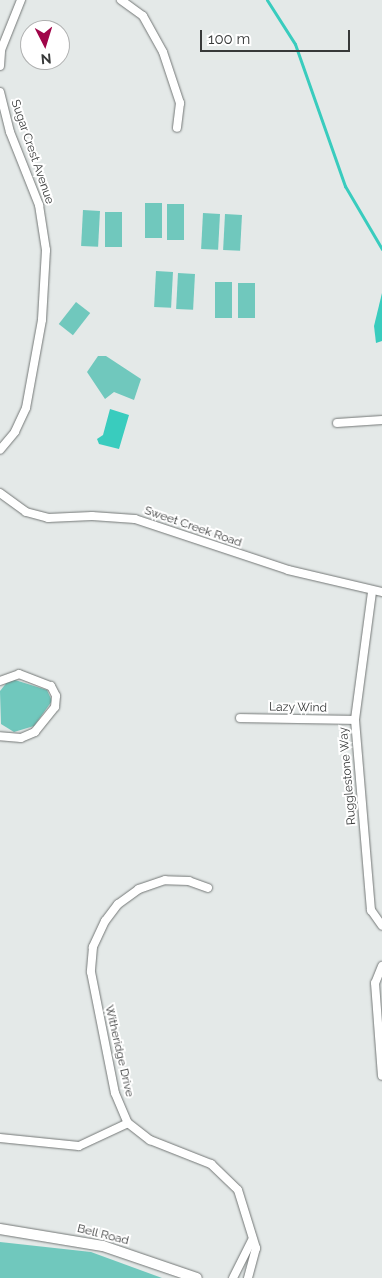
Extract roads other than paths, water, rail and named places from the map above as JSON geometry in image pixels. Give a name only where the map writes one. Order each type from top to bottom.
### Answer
[{"type":"street","points":[[0,66],[1,50],[21,0]]},
{"type":"street","points":[[120,0],[143,16],[163,52],[180,103],[177,128]]},
{"type":"street","name":"Sugar Crest Avenue","points":[[0,92],[10,132],[39,205],[46,250],[42,320],[29,393],[15,432],[0,450]]},
{"type":"street","points":[[337,423],[382,420]]},
{"type":"street","name":"Sweet Creek Road","points":[[0,493],[16,507],[48,518],[92,516],[135,519],[288,570],[372,592],[382,592]]},
{"type":"street","name":"Rugglestone Way","points":[[372,592],[355,720],[371,910],[382,926]]},
{"type":"street","points":[[0,681],[19,674],[51,686],[56,696],[55,706],[35,732],[21,738],[0,736]]},
{"type":"street","name":"Lazy Wind","points":[[240,718],[355,720]]},
{"type":"street","name":"Witheridge Drive","points":[[208,888],[189,881],[165,880],[139,889],[118,904],[105,921],[92,948],[91,972],[98,1021],[115,1093],[128,1123],[150,1140],[211,1164],[238,1190],[247,1210],[252,1240],[257,1255],[248,1278]]},
{"type":"street","points":[[382,966],[374,983],[382,1076]]},
{"type":"street","points":[[0,1138],[74,1146],[128,1123]]},
{"type":"street","name":"Bell Road","points":[[0,1229],[103,1246],[197,1278]]},
{"type":"street","points":[[233,1278],[252,1240]]},
{"type":"waterway","points":[[267,0],[295,44],[345,186],[382,249]]}]
